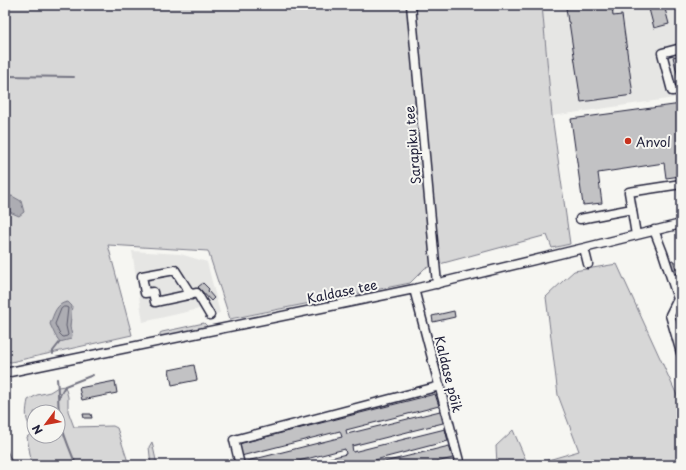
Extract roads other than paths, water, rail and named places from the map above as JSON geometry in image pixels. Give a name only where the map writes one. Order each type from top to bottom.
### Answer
[{"type":"street","name":"Sarapiku tee","points":[[411,5],[436,284]]},
{"type":"street","points":[[681,48],[662,53],[672,91],[681,90]]},
{"type":"street","points":[[636,235],[629,192],[681,184]]},
{"type":"street","points":[[580,219],[632,208]]},
{"type":"street","name":"Kaldase tee","points":[[5,373],[414,289],[681,224]]},
{"type":"street","points":[[654,230],[678,299],[670,315],[681,353]]},
{"type":"street","points":[[584,248],[588,264]]},
{"type":"street","points":[[191,295],[175,270],[142,276],[145,293],[153,292],[155,302],[197,294],[210,315]]},
{"type":"street","points":[[672,280],[681,277]]},
{"type":"street","name":"Kaldase põik","points":[[414,289],[460,465]]},
{"type":"street","points":[[240,465],[234,440],[440,386]]},
{"type":"water","points":[[5,196],[12,196],[21,201],[24,212],[19,216],[5,208]]},
{"type":"water","points":[[68,302],[72,306],[70,327],[72,335],[71,339],[60,342],[50,324],[58,307],[61,304]]},
{"type":"waterway","points":[[5,76],[74,77]]},
{"type":"waterway","points":[[53,354],[53,351],[60,342]]},
{"type":"waterway","points":[[59,397],[65,386],[93,375]]},
{"type":"waterway","points":[[57,379],[62,428],[76,465]]},
{"type":"place","name":"Anvol","points":[[628,141]]}]
